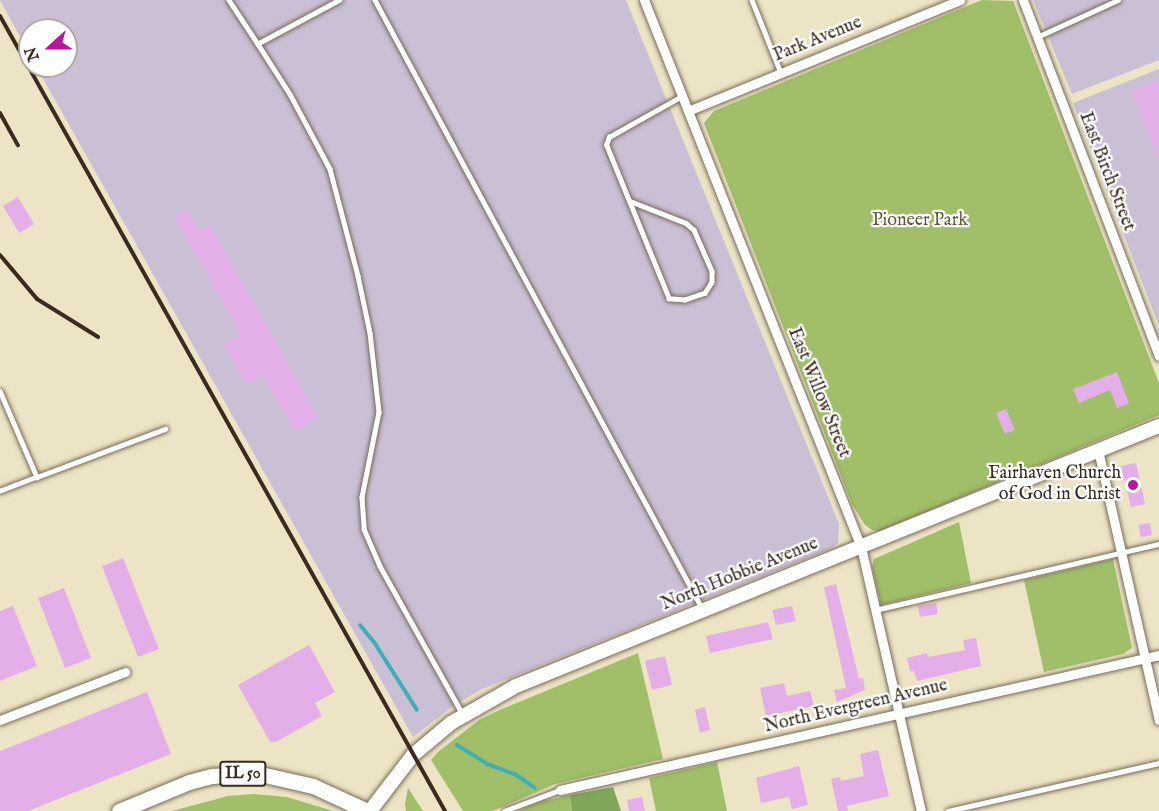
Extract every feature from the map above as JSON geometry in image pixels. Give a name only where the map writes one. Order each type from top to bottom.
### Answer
[{"type":"main road","name":"North Hobbie Avenue","points":[[119,811],[189,782],[212,776],[256,773],[313,786],[369,811],[413,755],[451,723],[516,686],[1159,426]]},
{"type":"street","name":"East Willow Street","points":[[644,0],[861,547],[921,811]]},
{"type":"street","name":"Park Avenue","points":[[688,111],[960,0]]},
{"type":"street","name":"East Birch Street","points":[[1023,0],[1159,356]]},
{"type":"street","points":[[1098,450],[1159,720]]},
{"type":"street","name":"North Evergreen Avenue","points":[[560,790],[1159,655]]},
{"type":"street","points":[[0,720],[125,672]]},
{"type":"lane","points":[[229,0],[295,103],[330,169],[358,276],[370,333],[379,411],[362,497],[364,529],[380,566],[464,716]]},
{"type":"lane","points":[[258,44],[339,0]]},
{"type":"lane","points":[[375,0],[703,611]]},
{"type":"lane","points":[[752,0],[781,73]]},
{"type":"lane","points":[[1037,37],[1118,0]]},
{"type":"lane","points":[[630,201],[686,223],[694,230],[712,271],[712,282],[705,293],[685,300],[669,299],[606,146],[609,136],[682,96]]},
{"type":"lane","points":[[0,391],[37,477]]},
{"type":"lane","points":[[0,491],[165,429]]},
{"type":"lane","points":[[875,610],[1159,544]]},
{"type":"lane","points":[[948,811],[1159,763]]},
{"type":"lane","points":[[504,811],[560,790]]},
{"type":"shaded area","points":[[0,0],[626,0],[839,524],[838,543],[830,549],[482,689],[453,706],[413,737],[43,78],[78,78],[78,18],[18,18],[18,33]]},
{"type":"shaded area","points":[[1033,0],[1159,0],[1159,60],[1072,94]]},
{"type":"shaded area","points":[[1159,69],[1159,326],[1073,103]]},
{"type":"green space","name":"Pioneer Park","points":[[982,0],[1013,1],[1159,383],[1159,415],[880,531],[872,530],[865,525],[852,504],[704,123],[714,111]]},
{"type":"green space","points":[[959,522],[971,583],[881,605],[872,568],[874,559]]},
{"type":"green space","points":[[1113,559],[1132,648],[1123,654],[1044,672],[1024,580]]},
{"type":"green space","points":[[638,653],[663,759],[555,784],[493,811],[463,811],[431,760],[438,752],[479,720]]},
{"type":"green space","points":[[717,762],[727,811],[656,811],[649,778]]},
{"type":"green space","points":[[613,787],[621,811],[572,811],[570,795]]},
{"type":"green space","points":[[408,788],[423,811],[406,811]]},
{"type":"green space","points":[[254,794],[287,797],[333,811],[172,811],[228,796]]},
{"type":"green space","points":[[570,795],[572,811],[518,811],[542,801]]},
{"type":"building","points":[[1159,81],[1159,158],[1158,158],[1132,91]]},
{"type":"building","points":[[18,197],[34,224],[19,233],[3,206]]},
{"type":"building","points":[[187,210],[199,231],[210,225],[318,418],[295,431],[263,374],[246,384],[224,344],[241,335],[175,217]]},
{"type":"building","points":[[1117,372],[1129,403],[1117,408],[1110,390],[1079,403],[1073,389]]},
{"type":"building","points":[[1006,409],[1015,430],[1005,434],[996,413]]},
{"type":"building","name":"Fairhaven Church of God in Christ","points":[[1136,463],[1145,504],[1131,507],[1121,466]]},
{"type":"building","points":[[1150,523],[1152,535],[1141,537],[1138,525]]},
{"type":"building","points":[[123,558],[159,649],[138,657],[102,566]]},
{"type":"building","points":[[836,584],[859,679],[863,678],[865,690],[837,702],[834,690],[846,688],[824,587]]},
{"type":"building","points":[[64,588],[91,658],[65,668],[38,598]]},
{"type":"building","points":[[936,603],[938,614],[920,617],[918,606]]},
{"type":"building","points":[[13,606],[37,666],[0,681],[0,611]]},
{"type":"building","points":[[792,606],[796,621],[776,625],[772,610]]},
{"type":"building","points":[[768,622],[773,639],[710,653],[706,636]]},
{"type":"building","points":[[976,638],[981,666],[917,681],[914,671],[910,671],[907,658],[927,653],[928,657],[965,650],[963,640]]},
{"type":"building","points":[[309,645],[335,692],[315,703],[322,716],[276,742],[270,742],[238,685]]},
{"type":"building","points":[[665,656],[672,685],[652,690],[645,661]]},
{"type":"building","points":[[784,683],[787,696],[810,691],[814,706],[766,716],[760,688]]},
{"type":"building","points":[[147,692],[171,754],[28,811],[0,811],[0,751]]},
{"type":"building","points":[[705,707],[710,730],[700,733],[695,710]]},
{"type":"building","points":[[878,750],[889,796],[847,806],[848,811],[838,811],[831,779],[840,777],[841,781],[864,776],[860,754]]},
{"type":"building","points":[[799,766],[808,805],[792,809],[789,797],[761,803],[756,778]]},
{"type":"building","points":[[642,797],[645,811],[629,811],[627,800]]},
{"type":"waterway","points":[[360,625],[374,642],[417,710]]},
{"type":"waterway","points":[[457,745],[487,764],[515,774],[535,788]]},
{"type":"railway","points":[[0,16],[445,811]]},
{"type":"railway","points":[[0,113],[18,145]]},
{"type":"railway","points":[[0,255],[37,299],[98,337]]},
{"type":"place","name":"Fairhaven Church of God in Christ","points":[[1133,485]]}]
